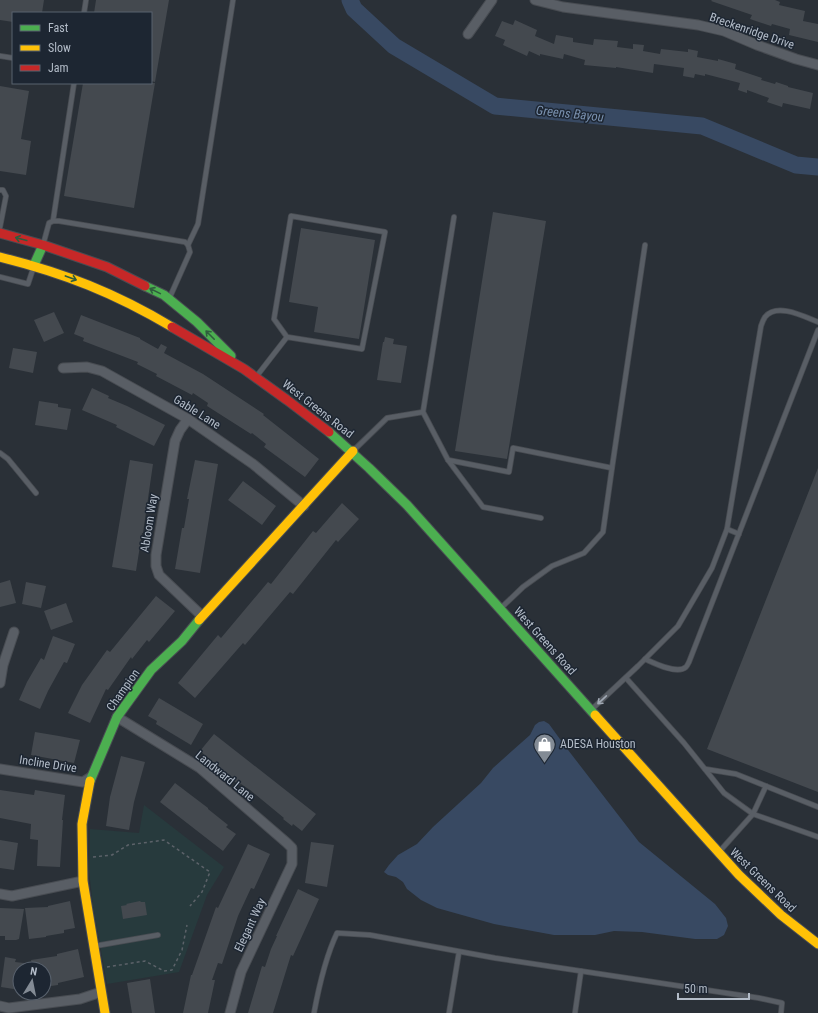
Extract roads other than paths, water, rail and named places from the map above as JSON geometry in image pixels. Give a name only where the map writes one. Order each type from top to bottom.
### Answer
[{"type":"main road","name":"West Greens Road","points":[[0,233],[43,245],[107,267],[164,295],[197,322],[243,368]]},
{"type":"main road","points":[[34,265],[43,245]]},
{"type":"main road","name":"West Greens Road","points":[[0,257],[34,265],[98,288],[182,332],[256,377],[283,396],[353,451],[378,474],[407,505],[718,853],[781,915],[818,944]]},
{"type":"main road","name":"Champion","points":[[105,1013],[83,882],[82,824],[91,777],[117,717],[151,670],[182,640],[202,616],[353,451]]},
{"type":"street","points":[[468,34],[492,0]]},
{"type":"street","name":"Breckenridge Drive","points":[[535,0],[562,7],[724,31],[764,48],[818,65]]},
{"type":"street","name":"Gable Lane","points":[[63,368],[87,367],[102,371],[188,419],[252,464],[304,506]]},
{"type":"street","name":"Abloom Way","points":[[188,419],[180,430],[175,441],[156,555],[156,566],[159,575],[202,616]]},
{"type":"street","points":[[0,683],[3,665],[14,632]]},
{"type":"street","name":"Landward Lane","points":[[117,717],[200,768],[292,848]]},
{"type":"street","name":"Incline Drive","points":[[0,769],[83,782],[91,777]]},
{"type":"street","name":"Elegant Way","points":[[230,1013],[241,972],[292,864],[292,848]]},
{"type":"street","points":[[0,894],[12,896],[83,882]]},
{"type":"street","points":[[0,1006],[9,1008],[80,1000],[101,992]]},
{"type":"lane","points":[[84,12],[86,0]]},
{"type":"lane","points":[[188,245],[198,224],[233,0]]},
{"type":"lane","points":[[0,56],[12,58]]},
{"type":"lane","points":[[43,245],[49,223],[53,221],[74,84]]},
{"type":"lane","points":[[0,190],[3,190],[6,196],[0,227]]},
{"type":"lane","points":[[291,216],[384,232],[362,349],[287,337],[274,319],[291,216]]},
{"type":"lane","points":[[454,217],[423,412],[448,460],[483,507],[541,518]]},
{"type":"lane","points":[[53,221],[185,242],[188,245],[190,252],[169,299]]},
{"type":"lane","points":[[500,609],[524,587],[552,566],[584,553],[603,532],[645,245]]},
{"type":"lane","points":[[0,277],[28,284],[34,265]]},
{"type":"lane","points":[[591,711],[645,660],[678,626],[712,568],[727,529],[761,326],[766,316],[773,312],[784,310],[818,322]]},
{"type":"lane","points":[[645,660],[672,669],[680,670],[685,668],[690,662],[818,330]]},
{"type":"lane","points":[[256,377],[287,337]]},
{"type":"lane","points":[[353,451],[388,418],[423,412]]},
{"type":"lane","points":[[448,460],[509,472],[513,448],[612,468]]},
{"type":"lane","points":[[0,453],[8,459],[36,493]]},
{"type":"lane","points":[[727,529],[739,534]]},
{"type":"lane","points":[[626,678],[724,793],[753,814],[818,837]]},
{"type":"lane","points":[[705,769],[736,774],[818,807]]},
{"type":"lane","points":[[718,853],[753,814],[766,786]]},
{"type":"lane","points":[[314,1013],[331,945],[337,932],[370,935],[459,952],[759,998],[782,1003],[781,1013]]},
{"type":"lane","points":[[94,946],[158,935]]},
{"type":"lane","points":[[449,1013],[459,952]]},
{"type":"lane","points":[[575,1013],[581,971]]},
{"type":"water","points":[[544,721],[549,724],[639,842],[715,904],[726,918],[728,926],[724,935],[717,939],[695,939],[642,932],[614,931],[595,935],[554,935],[494,924],[437,908],[421,900],[407,889],[403,882],[396,877],[388,875],[384,872],[398,855],[417,844],[433,827],[481,783],[493,768],[530,735],[535,725]]},
{"type":"waterway","name":"Greens Bayou","points":[[350,0],[354,9],[394,46],[495,106],[702,126],[796,165],[818,167]]},
{"type":"place","name":"ADESA Houston","points":[[545,764]]}]
